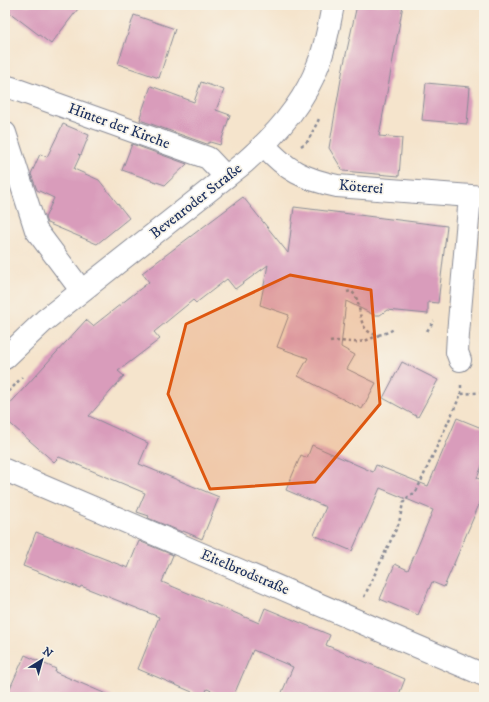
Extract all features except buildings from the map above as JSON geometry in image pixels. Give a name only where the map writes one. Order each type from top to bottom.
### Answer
[{"type":"street","name":"Bevenroder Straße","points":[[5,358],[45,320],[81,290],[264,146],[294,110],[307,89],[318,65],[326,38],[333,5]]},
{"type":"street","name":"Hinter der Kirche","points":[[5,86],[208,158],[226,177]]},
{"type":"street","points":[[5,133],[36,230],[81,290]]},
{"type":"street","name":"Köterei","points":[[264,146],[280,162],[297,173],[316,182],[337,186],[477,197],[458,334],[457,352],[460,360]]},
{"type":"street","name":"Eitelbrodstraße","points":[[5,470],[484,675]]},
{"type":"path","points":[[347,292],[351,291],[355,294],[364,326],[368,331],[379,335]]},
{"type":"path","points":[[330,342],[336,340],[363,342],[394,329]]},
{"type":"path","points":[[353,618],[399,523],[403,504],[408,497],[416,492],[462,394],[484,392]]},
{"type":"highlighted area","points":[[290,275],[371,290],[380,404],[315,482],[210,489],[168,394],[186,324]]}]
